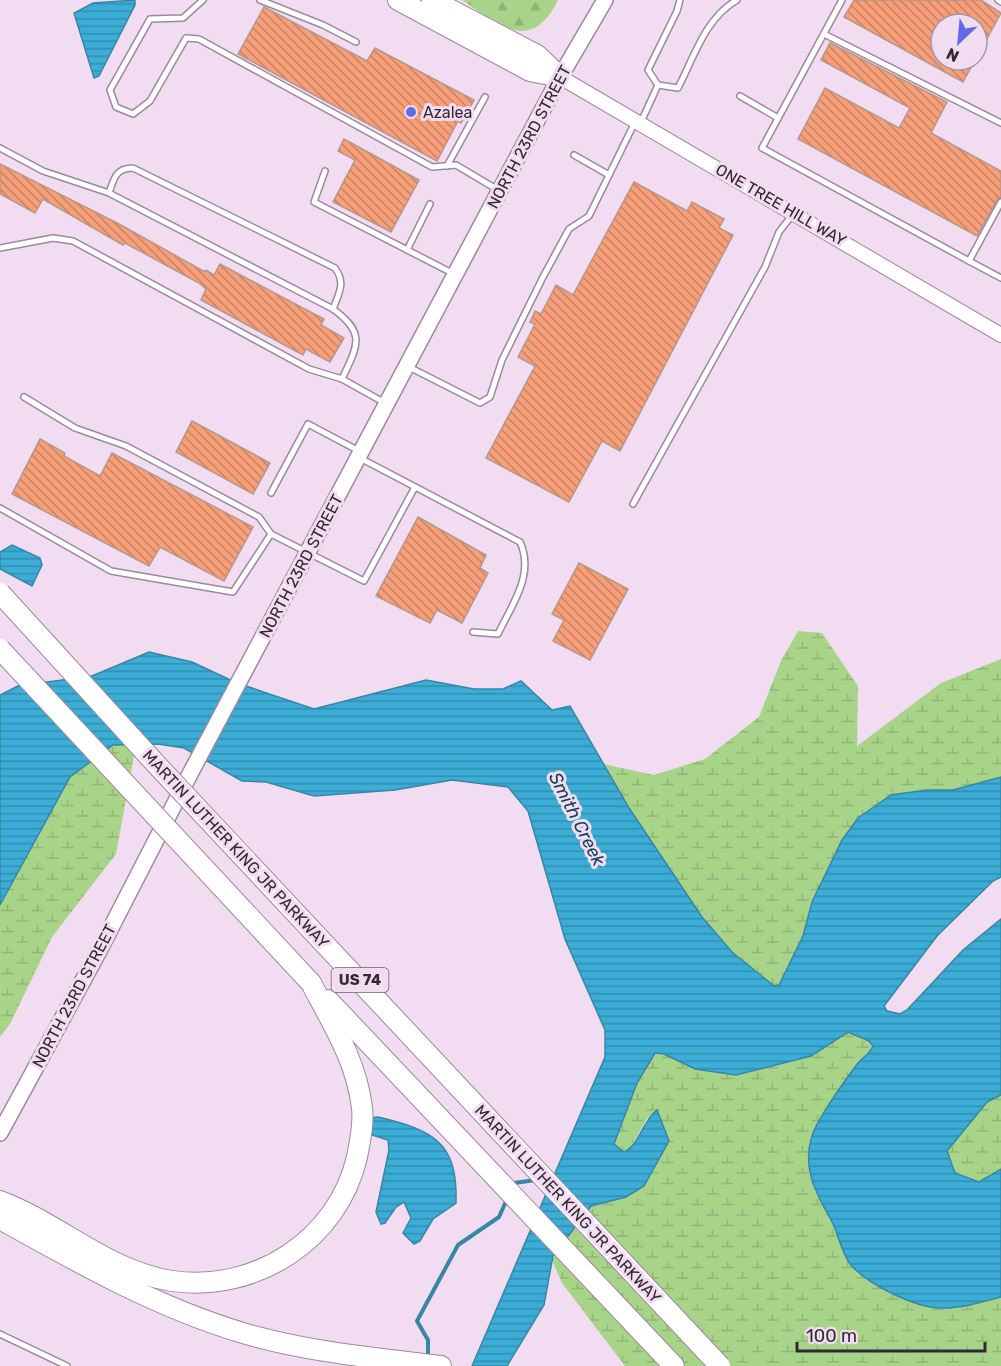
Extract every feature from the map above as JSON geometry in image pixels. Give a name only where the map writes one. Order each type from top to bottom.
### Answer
[{"type":"highway","points":[[398,0],[530,71],[560,77]]},
{"type":"highway","points":[[432,0],[537,55],[560,77]]},
{"type":"highway","name":"MARTIN LUTHER KING JR PARKWAY","points":[[0,593],[156,764],[720,1366]]},
{"type":"highway","name":"MARTIN LUTHER KING JR PARKWAY","points":[[0,649],[311,983],[674,1366]]},
{"type":"highway","points":[[0,1201],[103,1257],[137,1271],[172,1281],[228,1281],[255,1273],[276,1263],[300,1247],[322,1226],[353,1174],[361,1139],[363,1110],[357,1078],[344,1046],[311,983]]},
{"type":"highway","points":[[0,1219],[116,1283],[201,1320],[277,1342],[441,1366]]},
{"type":"main road","name":"NORTH 23RD STREET","points":[[0,1133],[99,951],[191,772],[560,77],[605,0]]},
{"type":"street","name":"ONE TREE HILL WAY","points":[[560,77],[1001,335]]},
{"type":"lane","points":[[203,0],[183,18],[150,19],[110,90],[116,107],[133,114],[150,101],[186,38],[199,39],[432,167],[456,165],[500,191]]},
{"type":"lane","points":[[260,0],[323,25],[356,42]]},
{"type":"lane","points":[[680,0],[677,11],[648,70],[658,85],[678,88],[712,21],[726,6],[737,0]]},
{"type":"lane","points":[[842,0],[762,148],[1001,279]]},
{"type":"lane","points":[[824,34],[1001,123]]},
{"type":"lane","points":[[407,366],[480,403],[490,397],[502,360],[543,277],[569,229],[589,216],[658,85]]},
{"type":"lane","points":[[740,96],[778,118]]},
{"type":"lane","points":[[447,166],[485,97]]},
{"type":"lane","points":[[0,148],[43,171],[109,193],[333,309],[351,322],[357,340],[342,379]]},
{"type":"lane","points":[[574,155],[609,175]]},
{"type":"lane","points":[[109,193],[116,173],[122,168],[133,168],[335,268],[342,277],[342,286],[333,309]]},
{"type":"lane","points":[[325,171],[314,202],[455,275]]},
{"type":"lane","points":[[969,261],[1001,202]]},
{"type":"lane","points":[[407,250],[430,204]]},
{"type":"lane","points":[[633,504],[765,267],[779,232],[794,213]]},
{"type":"lane","points":[[0,248],[53,238],[73,241],[309,369],[342,379],[386,404]]},
{"type":"lane","points":[[24,397],[75,428],[126,446],[259,517],[271,534],[364,581],[415,487]]},
{"type":"lane","points":[[272,493],[308,424],[415,487],[520,542],[527,558],[524,581],[498,634],[473,632]]},
{"type":"lane","points":[[0,508],[111,571],[233,592],[271,534]]},
{"type":"lane","points":[[0,1334],[67,1366]]},
{"type":"green space","points":[[462,0],[558,0],[548,17],[537,27],[526,31],[514,30],[502,25]]},
{"type":"green space","points":[[798,631],[822,633],[858,686],[857,746],[941,683],[1001,659],[1001,777],[953,790],[927,790],[812,902],[803,936],[779,985],[774,986],[736,956],[696,910],[662,862],[603,764],[654,775],[705,759],[759,717],[781,661]]},
{"type":"green space","points":[[113,745],[136,745],[116,854],[52,937],[10,1024],[0,1037],[0,905],[70,776]]},
{"type":"green space","points":[[848,1031],[869,1041],[873,1046],[856,1065],[815,1191],[835,1226],[849,1262],[976,1304],[1001,1297],[1001,1366],[625,1366],[562,1283],[552,1260],[591,1205],[626,1197],[649,1115],[630,1149],[624,1153],[614,1144],[637,1083],[655,1053],[664,1054],[695,1069],[811,1056]]},
{"type":"green space","points":[[1001,1095],[1001,1169],[979,1182],[955,1173],[947,1151],[987,1102]]},
{"type":"water","points":[[135,0],[135,5],[99,76],[94,78],[74,13],[93,3]]},
{"type":"water","points":[[12,545],[40,558],[42,565],[32,586],[0,569],[0,552]]},
{"type":"water","name":"Smith Creek","points":[[149,652],[192,662],[237,683],[314,709],[426,680],[474,689],[503,689],[521,681],[552,710],[570,706],[629,808],[702,917],[732,952],[774,986],[779,985],[803,936],[812,902],[842,840],[858,818],[891,795],[927,790],[953,790],[1001,777],[1001,877],[993,881],[937,936],[884,1006],[887,1011],[900,1014],[907,1010],[963,950],[1001,919],[1001,1095],[987,1102],[947,1151],[955,1173],[979,1182],[1001,1169],[1001,1297],[950,1308],[919,1304],[880,1287],[858,1272],[847,1259],[833,1223],[815,1189],[809,1169],[809,1147],[815,1129],[825,1111],[857,1064],[873,1046],[869,1041],[848,1032],[811,1056],[736,1075],[695,1069],[664,1054],[655,1053],[637,1083],[614,1144],[624,1152],[629,1149],[657,1110],[669,1141],[644,1186],[626,1197],[591,1206],[553,1256],[544,1305],[507,1366],[472,1366],[605,1057],[605,1030],[565,939],[528,811],[508,787],[452,780],[395,790],[314,796],[266,782],[242,781],[184,748],[158,744],[113,745],[70,777],[0,905],[0,695],[18,686],[92,676]]},
{"type":"water","points":[[378,1117],[414,1127],[427,1134],[447,1152],[452,1166],[456,1203],[433,1219],[420,1241],[414,1244],[403,1233],[411,1218],[404,1202],[396,1207],[385,1223],[381,1224],[376,1212],[389,1150],[388,1140],[372,1135],[371,1118]]},
{"type":"building","points":[[854,0],[981,0],[1001,13],[989,35],[989,12],[929,12],[929,63],[844,17]]},
{"type":"building","points":[[264,7],[367,61],[375,48],[474,100],[461,123],[458,121],[437,161],[238,54]]},
{"type":"building","points":[[830,43],[947,102],[931,133],[1001,171],[1001,197],[997,200],[977,236],[798,139],[825,88],[899,128],[910,108],[821,60]]},
{"type":"building","points":[[945,72],[968,72],[963,82]]},
{"type":"building","points":[[344,139],[419,180],[391,232],[333,202],[355,160],[338,151]]},
{"type":"building","points":[[0,164],[119,224],[205,272],[206,270],[214,275],[220,264],[324,319],[321,325],[344,338],[330,362],[306,349],[303,355],[201,300],[206,289],[199,283],[125,243],[123,245],[43,199],[35,213],[0,194]]},
{"type":"building","points":[[634,182],[687,211],[692,202],[724,219],[719,228],[733,235],[620,451],[602,441],[569,502],[486,458],[535,366],[518,357],[535,324],[530,322],[535,311],[541,314],[556,285],[573,295]]},
{"type":"building","points":[[192,421],[270,463],[253,494],[176,452]]},
{"type":"building","points":[[40,439],[65,453],[64,456],[100,476],[112,453],[253,527],[224,581],[160,547],[149,566],[12,494]]},
{"type":"building","points":[[418,517],[486,555],[480,568],[488,573],[462,623],[437,610],[430,623],[376,596]]},
{"type":"building","points":[[579,563],[628,589],[590,660],[553,641],[564,620],[552,614]]},
{"type":"waterway","points":[[513,1186],[514,1183],[536,1180]]},
{"type":"waterway","points":[[428,1358],[428,1340],[417,1321],[458,1245],[499,1217],[507,1199]]},
{"type":"place","name":"Azalea","points":[[411,112]]}]
